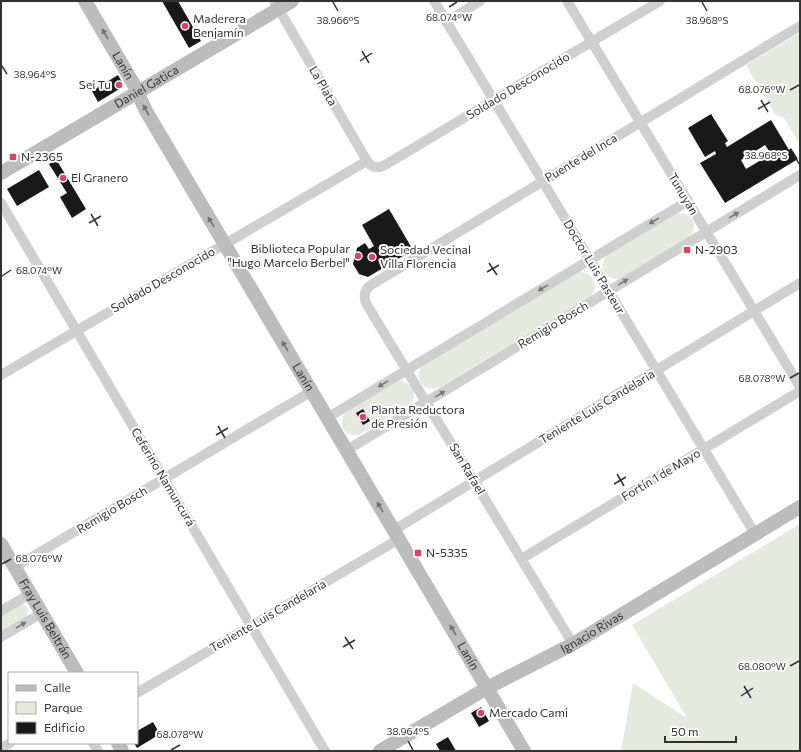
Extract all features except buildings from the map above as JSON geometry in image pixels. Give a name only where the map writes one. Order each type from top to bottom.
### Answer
[{"type":"street","name":"Lanín","points":[[85,1],[137,92],[146,111],[524,751]]},
{"type":"street","name":"Daniel Gatica","points":[[1,173],[137,92],[276,5],[292,1]]},
{"type":"street","name":"Doctor Luis Pasteur","points":[[434,1],[755,534]]},
{"type":"street","points":[[446,22],[480,1]]},
{"type":"street","name":"Tunuyán","points":[[567,1],[800,387]]},
{"type":"street","name":"Soldado Desconocido","points":[[1,375],[225,244],[371,164],[385,166],[660,1]]},
{"type":"street","name":"La Plata","points":[[276,5],[371,164]]},
{"type":"street","name":"Puente del Inca","points":[[365,293],[366,289],[371,285],[800,26]]},
{"type":"street","name":"Remigio Bosch","points":[[346,450],[800,175]]},
{"type":"street","points":[[327,418],[688,201]]},
{"type":"street","name":"Ceferino Namuncurá","points":[[1,203],[325,751]]},
{"type":"street","name":"Teniente Luis Candelaria","points":[[138,692],[251,626],[396,534],[474,481],[800,283]]},
{"type":"street","name":"San Rafael","points":[[365,293],[364,297],[367,304],[573,644]]},
{"type":"street","name":"Remigio Bosch","points":[[15,567],[312,391]]},
{"type":"street","name":"Fortín 1 de Mayo","points":[[521,559],[800,391]]},
{"type":"street","name":"Ignacio Rivas","points":[[380,751],[487,688],[573,644],[800,507]]},
{"type":"street","name":"Fray Luis Beltrán","points":[[1,544],[76,672]]},
{"type":"street","points":[[1,611],[30,594]]},
{"type":"street","points":[[1,637],[42,613]]},
{"type":"green space","points":[[800,33],[800,144],[784,118],[775,114],[746,65]]},
{"type":"green space","points":[[679,213],[688,215],[693,221],[694,229],[689,237],[620,279],[610,278],[604,272],[602,265],[606,256],[674,214]]},
{"type":"green space","points":[[580,272],[589,275],[594,281],[595,289],[590,297],[440,387],[435,389],[425,387],[422,384],[419,376],[422,366]]},
{"type":"green space","points":[[399,381],[408,384],[413,390],[414,397],[409,405],[359,435],[350,435],[346,433],[342,426],[345,413]]},
{"type":"green space","points":[[800,524],[800,751],[621,751],[633,683],[687,718],[632,625]]},
{"type":"green space","points":[[20,605],[25,605],[28,609],[27,616],[1,632],[1,615]]},
{"type":"place","name":"Maderera Benjamín","points":[[185,26]]},
{"type":"place","name":"Sei Tu","points":[[119,85]]},
{"type":"place","name":"N-2365","points":[[13,157]]},
{"type":"place","name":"El Granero","points":[[63,178]]},
{"type":"place","name":"N-2903","points":[[687,250]]},
{"type":"place","name":"Biblioteca Popular \"Hugo Marcelo Berbel\"","points":[[358,256]]},
{"type":"place","name":"Sociedad Vecinal Villa Florencia","points":[[372,257]]},
{"type":"place","name":"Planta Reductora de Presión","points":[[363,417]]},
{"type":"place","name":"N-5335","points":[[418,553]]},
{"type":"place","name":"Mercado Cami","points":[[481,713]]}]
